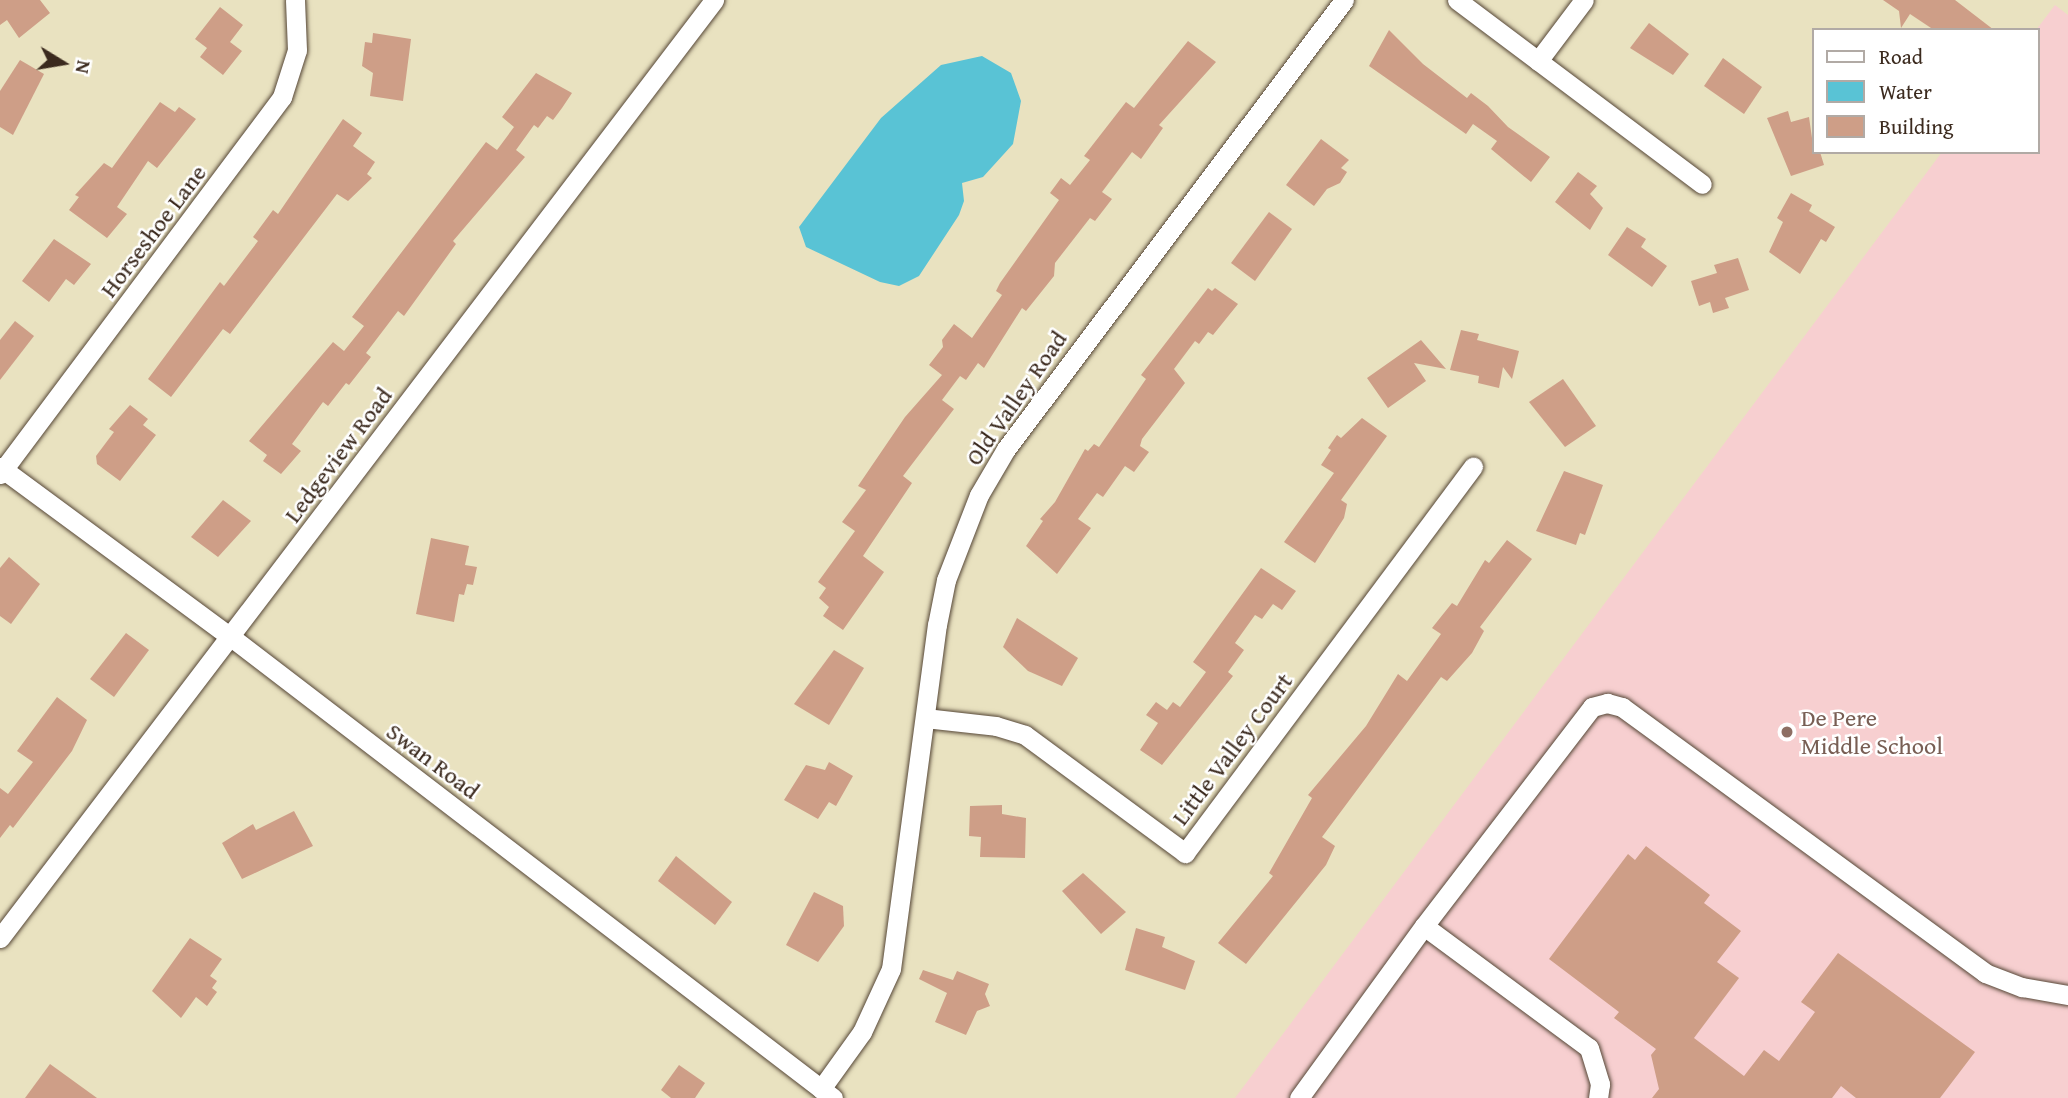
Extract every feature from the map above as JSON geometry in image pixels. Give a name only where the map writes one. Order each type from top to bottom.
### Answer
[{"type":"street","name":"Horseshoe Lane","points":[[1,470],[282,97],[297,50],[295,0]]},
{"type":"street","name":"Ledgeview Road","points":[[0,938],[714,0]]},
{"type":"street","name":"Old Valley Road","points":[[827,1093],[862,1031],[891,969],[946,580],[986,484],[1006,449],[1344,0]]},
{"type":"street","points":[[1457,0],[1702,184]]},
{"type":"street","points":[[1538,61],[1584,0]]},
{"type":"street","name":"Little Valley Court","points":[[925,718],[996,726],[1025,735],[1185,853],[1473,466]]},
{"type":"street","name":"Swan Road","points":[[1,470],[231,637],[827,1093]]},
{"type":"street","points":[[1299,1098],[1424,926],[1592,707],[1607,703],[1622,707],[1985,973],[2022,987],[2068,995]]},
{"type":"street","points":[[1424,926],[1589,1048],[1600,1084],[1598,1098]]},
{"type":"shaded area","name":"De Pere Middle School","points":[[2055,5],[2068,15],[2068,1098],[1235,1098],[1941,154],[2040,154],[2040,28],[2038,28]]},
{"type":"water","points":[[982,56],[1011,73],[1021,101],[1013,144],[983,177],[962,183],[964,201],[959,215],[919,276],[899,286],[880,282],[806,247],[799,227],[881,118],[941,65]]},
{"type":"building","points":[[0,0],[40,0],[50,13],[19,38],[7,20],[0,25]]},
{"type":"building","points":[[1883,0],[1955,0],[1991,28],[1931,28],[1910,14],[1901,28],[1899,11]]},
{"type":"building","points":[[220,7],[243,25],[230,42],[242,51],[223,75],[200,57],[207,48],[195,39]]},
{"type":"building","points":[[1649,23],[1689,54],[1673,75],[1630,48]]},
{"type":"building","points":[[1389,30],[1423,64],[1467,98],[1471,93],[1508,127],[1550,157],[1531,182],[1491,149],[1497,141],[1473,124],[1466,134],[1369,66]]},
{"type":"building","points":[[373,33],[411,39],[403,101],[370,96],[373,73],[362,66],[365,42],[372,43]]},
{"type":"building","points":[[1188,41],[1216,62],[1159,125],[1163,128],[1141,159],[1132,152],[1102,192],[1112,199],[1095,221],[1090,218],[1055,263],[1054,276],[1026,311],[1022,308],[984,368],[978,363],[966,380],[960,376],[942,400],[954,409],[903,476],[912,483],[863,556],[884,572],[843,630],[823,616],[829,607],[819,598],[826,588],[818,582],[855,531],[842,522],[866,490],[858,486],[905,417],[942,375],[929,365],[943,347],[942,340],[954,324],[972,338],[1002,295],[996,291],[1000,283],[1059,200],[1050,193],[1061,178],[1070,185],[1090,160],[1084,156],[1126,102],[1134,108]]},
{"type":"building","points":[[1723,58],[1762,87],[1744,114],[1704,86]]},
{"type":"building","points":[[20,60],[44,74],[13,135],[0,127],[0,91]]},
{"type":"building","points":[[536,73],[572,93],[553,120],[547,116],[538,128],[534,125],[516,150],[525,157],[453,241],[456,244],[404,316],[398,311],[366,353],[371,357],[349,385],[346,383],[328,406],[323,402],[292,444],[301,451],[281,474],[263,461],[267,455],[249,441],[333,342],[344,351],[364,326],[352,317],[486,142],[497,150],[514,127],[502,117]]},
{"type":"building","points":[[160,102],[175,112],[179,107],[196,119],[157,168],[148,161],[117,207],[127,214],[107,238],[69,210],[79,197],[75,195],[104,163],[112,168]]},
{"type":"building","points":[[1788,111],[1791,122],[1809,117],[1812,154],[1821,154],[1824,165],[1791,176],[1767,118]]},
{"type":"building","points":[[343,119],[362,133],[353,146],[375,162],[367,174],[372,178],[348,201],[337,194],[230,334],[223,329],[171,397],[148,379],[220,282],[224,286],[258,241],[253,237],[273,210],[278,214]]},
{"type":"building","points":[[1321,139],[1349,160],[1341,168],[1347,172],[1340,183],[1327,189],[1314,206],[1286,185]]},
{"type":"building","points":[[1578,172],[1597,186],[1590,194],[1603,208],[1590,230],[1555,202]]},
{"type":"building","points":[[1791,193],[1812,205],[1809,211],[1835,227],[1826,242],[1821,239],[1800,274],[1769,252],[1783,222],[1777,218]]},
{"type":"building","points":[[1269,212],[1292,229],[1255,281],[1231,263]]},
{"type":"building","points":[[1627,227],[1646,239],[1641,247],[1667,266],[1652,287],[1608,255]]},
{"type":"building","points":[[54,239],[91,264],[74,285],[66,279],[49,302],[22,281]]},
{"type":"building","points":[[1738,258],[1749,290],[1725,298],[1729,308],[1713,313],[1710,302],[1699,306],[1691,281],[1717,273],[1714,265]]},
{"type":"building","points":[[1208,288],[1212,291],[1215,288],[1238,304],[1213,335],[1208,332],[1199,344],[1195,341],[1174,369],[1185,383],[1142,439],[1140,446],[1149,452],[1134,472],[1125,466],[1103,497],[1097,493],[1078,519],[1091,528],[1057,574],[1026,546],[1043,521],[1040,519],[1055,502],[1085,449],[1088,451],[1094,444],[1099,447],[1146,379],[1141,375]]},
{"type":"building","points":[[15,321],[34,336],[0,380],[0,340]]},
{"type":"building","points":[[1461,330],[1479,334],[1477,340],[1519,351],[1512,379],[1503,367],[1499,388],[1478,383],[1479,376],[1450,370]]},
{"type":"building","points":[[1421,340],[1446,369],[1414,363],[1426,381],[1388,408],[1367,378]]},
{"type":"building","points":[[1563,379],[1596,426],[1565,447],[1529,402]]},
{"type":"building","points":[[130,405],[148,419],[143,425],[156,435],[120,481],[97,464],[96,456],[114,432],[109,429]]},
{"type":"building","points":[[1362,418],[1387,436],[1341,500],[1347,504],[1344,518],[1315,563],[1284,542],[1334,473],[1321,465],[1331,450],[1328,448],[1337,435],[1341,438]]},
{"type":"building","points":[[1564,471],[1603,485],[1585,535],[1580,533],[1576,545],[1536,531]]},
{"type":"building","points":[[223,500],[251,521],[218,557],[191,537]]},
{"type":"building","points":[[431,538],[469,546],[465,565],[477,567],[473,585],[467,584],[464,595],[459,594],[454,622],[416,614]]},
{"type":"building","points":[[1507,540],[1532,559],[1480,627],[1484,631],[1472,653],[1447,681],[1441,677],[1322,837],[1335,846],[1326,865],[1246,964],[1218,943],[1273,876],[1269,873],[1312,798],[1308,795],[1366,726],[1398,674],[1407,681],[1441,634],[1432,628],[1452,603],[1457,606],[1485,560],[1489,563]]},
{"type":"building","points":[[9,557],[40,584],[11,624],[0,616],[0,568]]},
{"type":"building","points":[[1261,568],[1296,591],[1282,610],[1273,604],[1262,619],[1255,615],[1235,643],[1244,650],[1228,672],[1233,676],[1162,765],[1140,750],[1158,723],[1146,715],[1156,702],[1167,710],[1173,702],[1180,707],[1206,672],[1193,662]]},
{"type":"building","points":[[1017,618],[1078,658],[1062,686],[1028,671],[1003,647]]},
{"type":"building","points":[[126,633],[149,650],[114,697],[90,679]]},
{"type":"building","points":[[834,650],[864,668],[829,725],[794,704]]},
{"type":"building","points":[[57,697],[87,720],[72,751],[13,828],[10,825],[0,838],[0,788],[8,794],[33,762],[17,751]]},
{"type":"building","points":[[829,762],[853,776],[836,806],[829,802],[818,819],[784,800],[806,765],[825,770]]},
{"type":"building","points":[[1002,805],[1002,814],[1026,818],[1025,858],[980,857],[981,837],[969,836],[970,806]]},
{"type":"building","points":[[294,811],[313,846],[242,879],[222,843],[253,824],[256,830]]},
{"type":"building","points":[[1646,846],[1710,895],[1704,903],[1741,931],[1717,962],[1739,978],[1694,1038],[1744,1076],[1764,1050],[1779,1061],[1815,1012],[1801,1002],[1838,953],[1975,1052],[1940,1098],[1856,1098],[1841,1086],[1832,1098],[1652,1098],[1659,1089],[1651,1055],[1656,1049],[1614,1018],[1619,1012],[1549,959],[1628,854],[1635,860]]},
{"type":"building","points":[[676,856],[732,902],[715,925],[658,881]]},
{"type":"building","points":[[1083,873],[1126,912],[1101,934],[1062,891]]},
{"type":"building","points":[[814,892],[843,906],[844,926],[818,962],[786,945]]},
{"type":"building","points":[[1136,928],[1165,937],[1162,947],[1195,961],[1185,990],[1125,970]]},
{"type":"building","points":[[190,938],[222,959],[210,976],[217,981],[212,988],[217,992],[207,1006],[196,997],[181,1018],[152,991]]},
{"type":"building","points":[[923,970],[953,980],[957,971],[989,984],[985,994],[990,1006],[977,1011],[966,1035],[935,1022],[947,993],[919,979]]},
{"type":"building","points":[[50,1064],[97,1098],[25,1098]]},
{"type":"building","points":[[679,1065],[705,1083],[695,1098],[671,1098],[661,1090]]},
{"type":"place","name":"De Pere Middle School","points":[[1787,732]]}]
